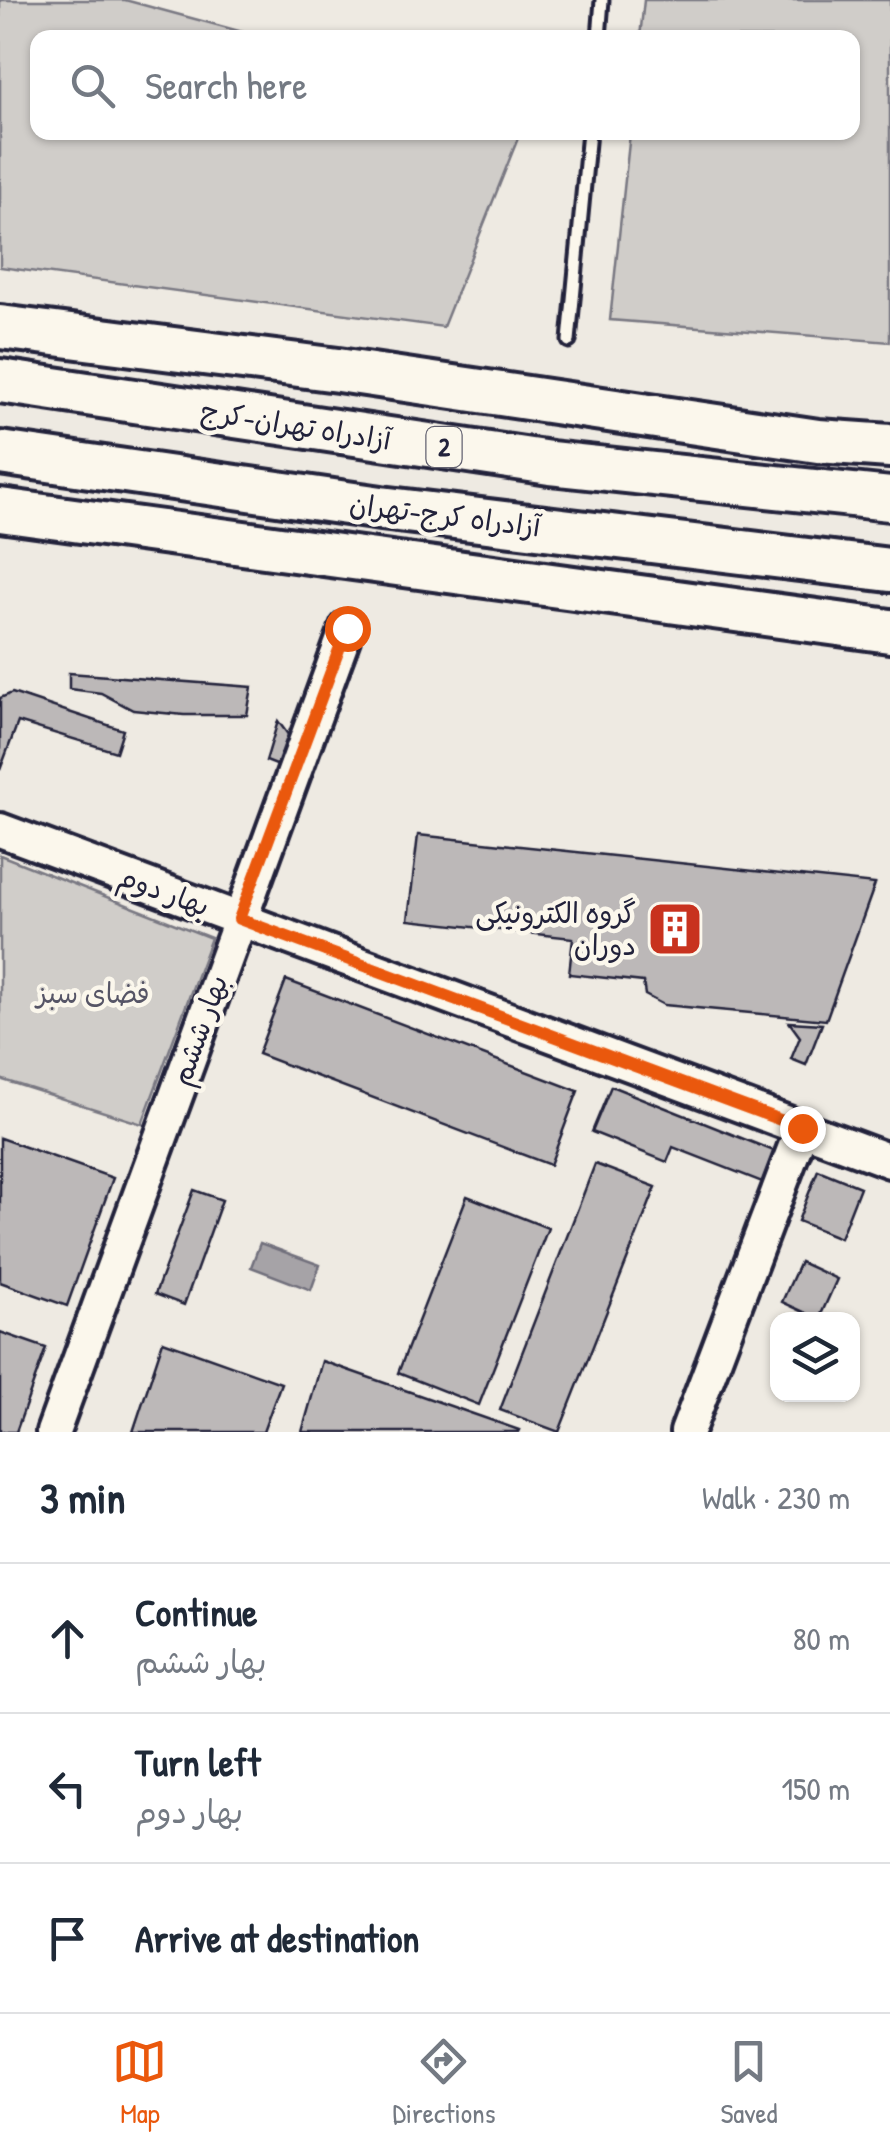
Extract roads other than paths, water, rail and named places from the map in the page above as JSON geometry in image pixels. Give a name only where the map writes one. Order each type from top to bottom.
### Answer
[{"type":"highway","points":[[0,327],[338,370],[818,440],[890,446]]},
{"type":"highway","name":"آزادراه تهران-کرج","points":[[0,381],[550,463],[890,500]]},
{"type":"highway","name":"آزادراه کرج-تهران","points":[[0,453],[381,508],[890,570]]},
{"type":"highway","points":[[0,510],[890,631]]},
{"type":"street","name":"بهار ششم","points":[[53,1432],[347,628]]},
{"type":"street","name":"بهار دوم","points":[[0,830],[890,1161]]},
{"type":"street","points":[[687,1432],[802,1128]]},
{"type":"lane","points":[[599,30],[602,0]]},
{"type":"lane","points":[[569,341],[588,140]]},
{"type":"place","name":"گروه الکترونیکی دوران","points":[[675,929]]},
{"type":"park label","name":"فضای سبز","points":[[93,993]]}]
